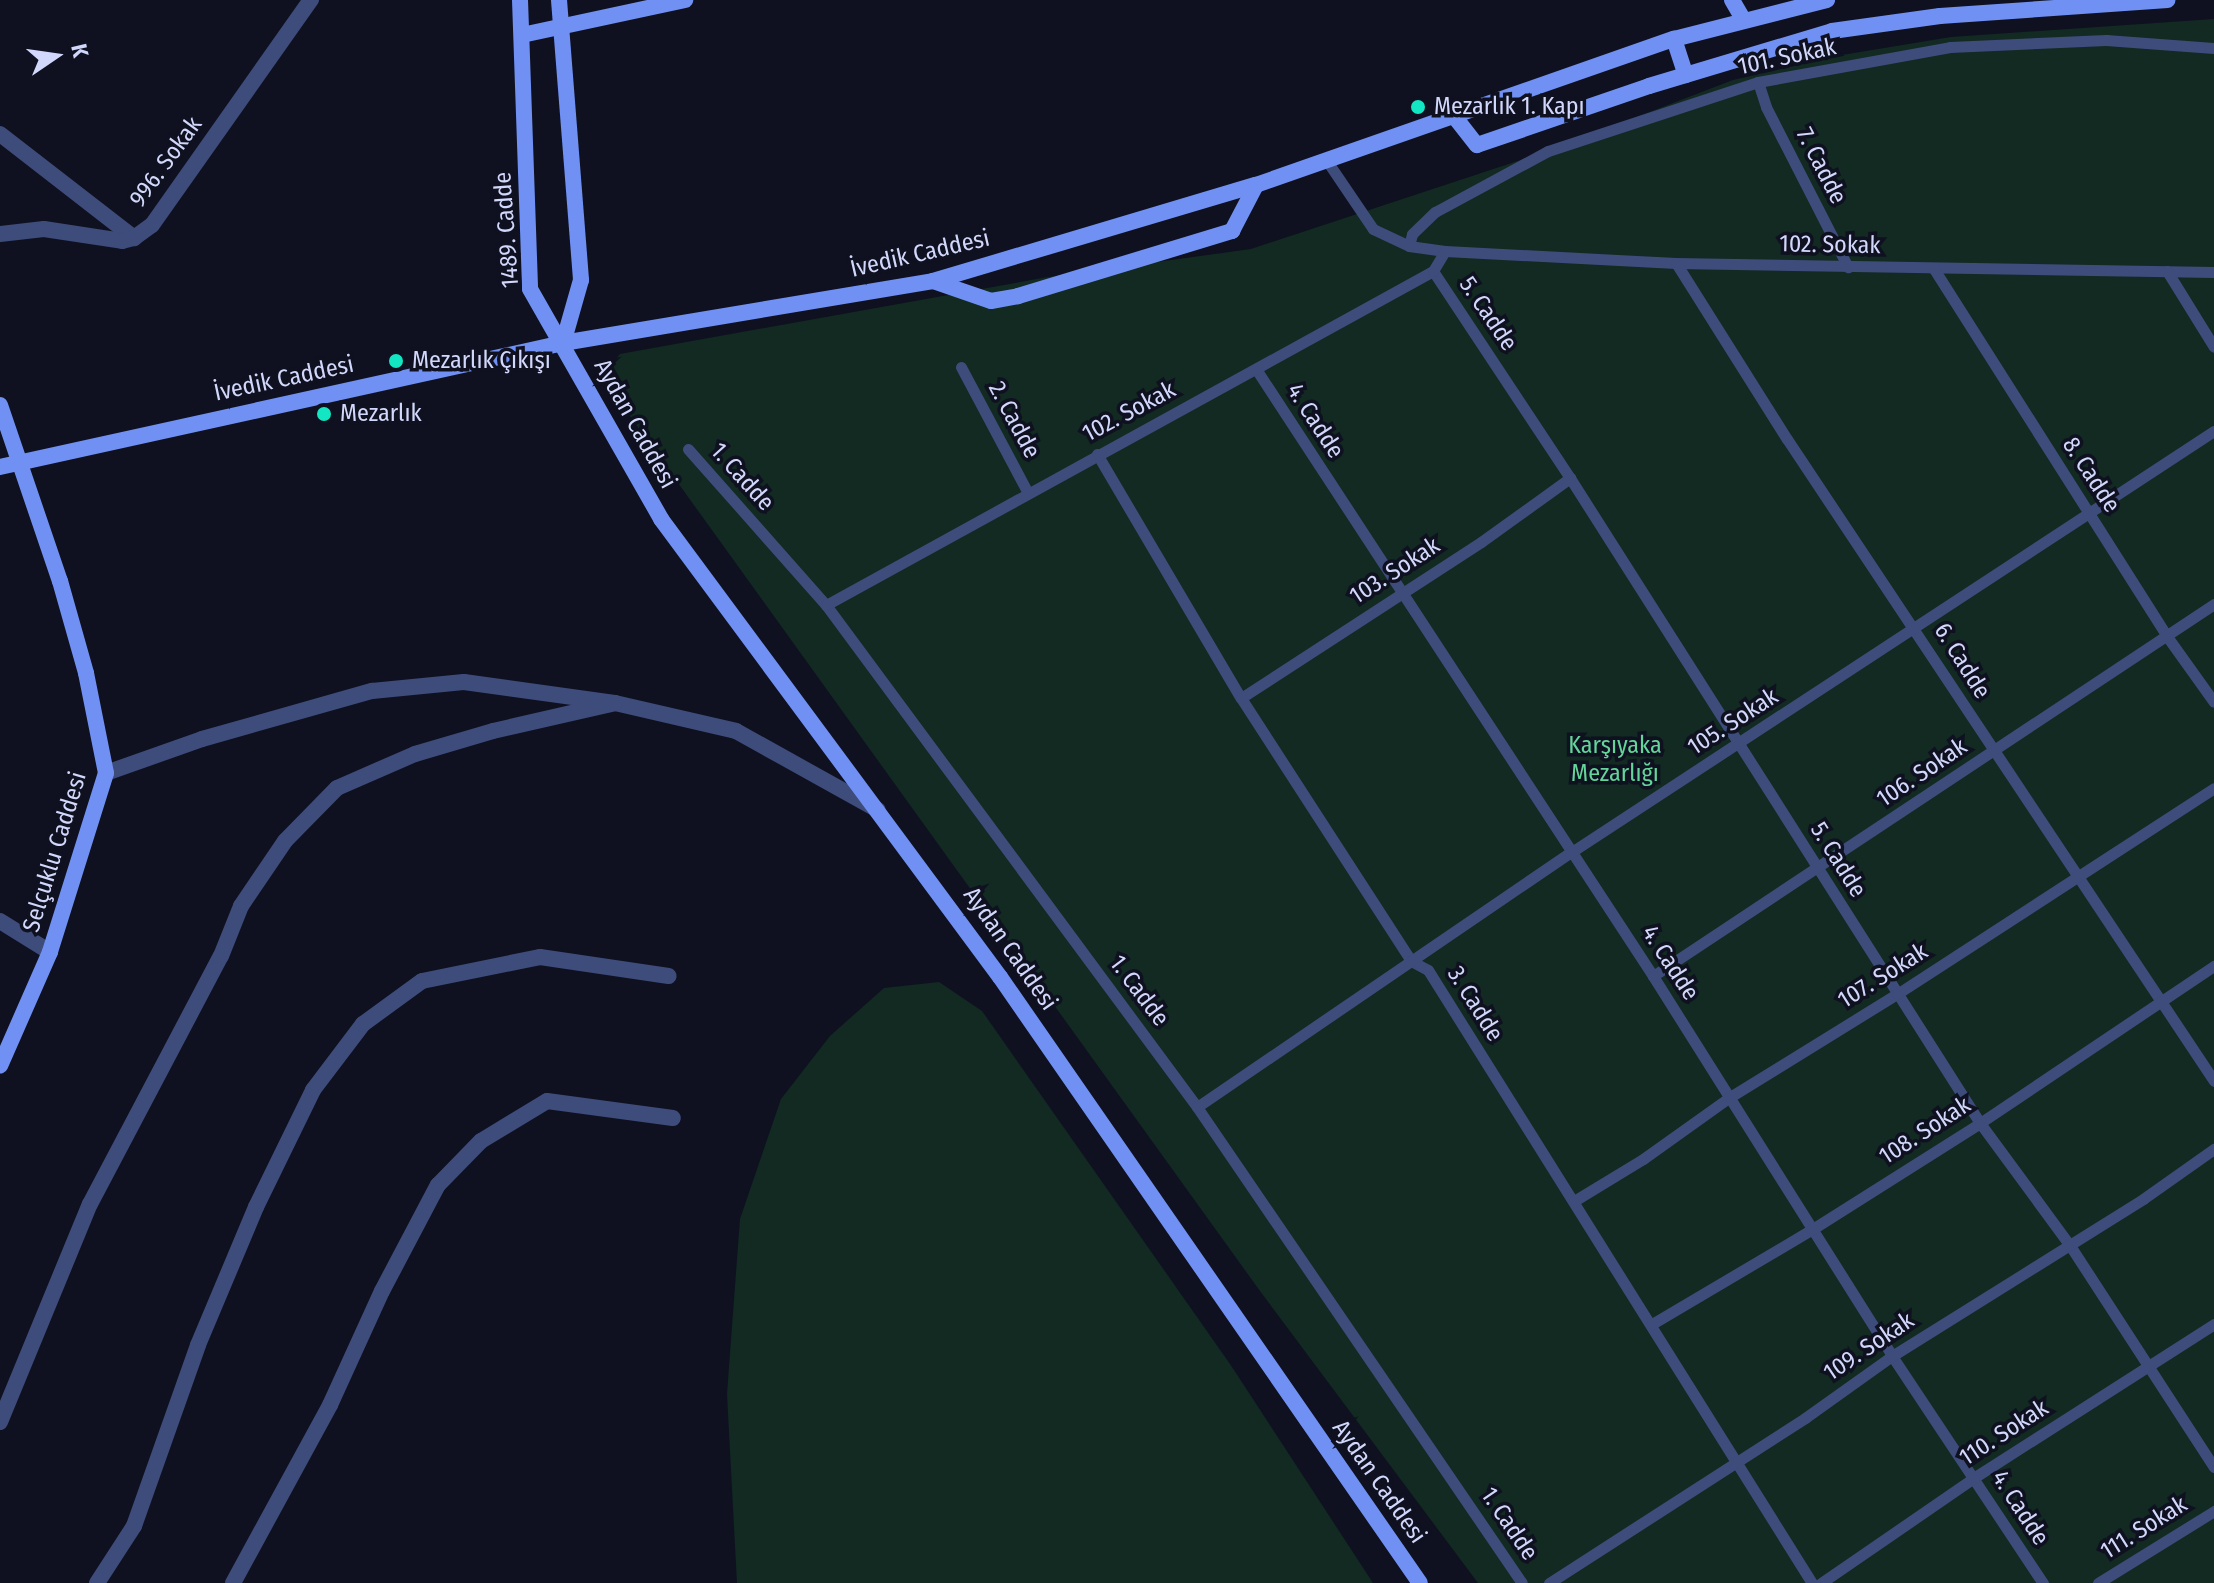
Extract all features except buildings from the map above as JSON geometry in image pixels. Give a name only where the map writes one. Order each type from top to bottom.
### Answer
[{"type":"street","name":"996. Sokak","points":[[0,234],[44,229],[81,233],[107,241],[134,238],[152,225],[311,0]]},
{"type":"street","name":"1489. Cadde","points":[[520,0],[530,289],[563,343]]},
{"type":"street","points":[[559,0],[581,280],[563,343]]},
{"type":"street","points":[[522,35],[685,0]]},
{"type":"street","points":[[1732,0],[1743,19]]},
{"type":"street","name":"İvedik Caddesi","points":[[0,467],[563,343],[933,281],[1256,185],[1674,39],[1827,0]]},
{"type":"street","points":[[1454,116],[1477,145],[1686,75],[1832,31],[2030,5],[2167,0]]},
{"type":"street","points":[[1674,39],[1686,75]]},
{"type":"street","points":[[0,134],[134,238]]},
{"type":"street","points":[[933,281],[991,301],[1047,287],[1232,231],[1256,185]]},
{"type":"street","name":"Aydan Caddesi","points":[[563,343],[661,519],[882,812],[1000,977],[1420,1583]]},
{"type":"street","name":"Selçuklu Caddesi","points":[[0,405],[60,581],[86,673],[106,773],[50,952],[0,1066]]},
{"type":"street","points":[[106,773],[202,739],[372,691],[464,682],[615,703],[736,731],[882,812]]},
{"type":"street","points":[[0,1422],[90,1204],[221,956],[241,906],[285,841],[337,788],[415,754],[493,731],[615,703]]},
{"type":"street","points":[[0,921],[50,952]]},
{"type":"street","points":[[97,1583],[134,1526],[198,1345],[256,1207],[313,1090],[363,1024],[422,981],[540,957],[669,976]]},
{"type":"street","points":[[233,1583],[330,1405],[382,1291],[438,1185],[481,1141],[547,1101],[673,1118]]},
{"type":"lane","name":"101. Sokak","points":[[1409,246],[1412,234],[1435,212],[1548,151],[1758,82],[1950,47],[2106,40],[2214,48]]},
{"type":"lane","name":"7. Cadde","points":[[1758,82],[1766,107],[1848,267]]},
{"type":"lane","name":"102. Sokak","points":[[1327,161],[1373,229],[1409,246],[1445,251],[1676,263],[2214,272]]},
{"type":"lane","points":[[1433,271],[1445,251]]},
{"type":"lane","name":"6. Cadde","points":[[1676,263],[1787,439],[1915,627],[2214,1081]]},
{"type":"lane","name":"8. Cadde","points":[[1934,269],[2166,635],[2214,702]]},
{"type":"lane","name":"102. Sokak","points":[[826,605],[1433,271]]},
{"type":"lane","name":"5. Cadde","points":[[1433,271],[1570,478],[1980,1123],[2069,1244],[2151,1365],[2214,1467]]},
{"type":"lane","points":[[2167,271],[2214,347]]},
{"type":"lane","name":"2. Cadde","points":[[961,367],[1028,493]]},
{"type":"lane","name":"4. Cadde","points":[[1256,369],[1653,976],[1892,1356],[2043,1583]]},
{"type":"lane","name":"105. Sokak","points":[[1197,1107],[1570,853],[2214,431]]},
{"type":"lane","name":"1. Cadde","points":[[688,449],[826,605],[1197,1107],[1522,1583]]},
{"type":"lane","name":"3. Cadde","points":[[1097,454],[1241,698],[1411,961],[1428,970],[1738,1460],[1812,1583]]},
{"type":"lane","name":"103. Sokak","points":[[1241,698],[1570,478]]},
{"type":"lane","name":"106. Sokak","points":[[1653,976],[1818,870],[2214,604]]},
{"type":"lane","name":"107. Sokak","points":[[1574,1201],[1643,1159],[1730,1097],[1897,994],[2214,788]]},
{"type":"lane","name":"108. Sokak","points":[[1652,1324],[1811,1230],[1980,1123],[2214,966]]},
{"type":"lane","name":"109. Sokak","points":[[1549,1583],[1892,1356],[2143,1199],[2214,1149]]},
{"type":"lane","name":"110. Sokak","points":[[1821,1583],[1975,1477],[2214,1324]]},
{"type":"lane","name":"111. Sokak","points":[[2098,1583],[2214,1511]]},
{"type":"green space","name":"Karşıyaka Mezarlığı","points":[[2214,19],[2214,1583],[1478,1583],[1260,1291],[601,376],[620,354],[1048,277],[1251,249],[1548,151],[1733,80],[1842,55],[1951,37]]},
{"type":"green space","points":[[939,982],[982,1011],[1230,1364],[1373,1583],[737,1583],[727,1394],[740,1219],[781,1099],[830,1036],[884,988]]},
{"type":"place","name":"Mezarlık 1. Kapı","points":[[1418,107]]},
{"type":"place","name":"Mezarlık Çıkışı","points":[[396,361]]},
{"type":"place","name":"Mezarlık","points":[[324,414]]}]
